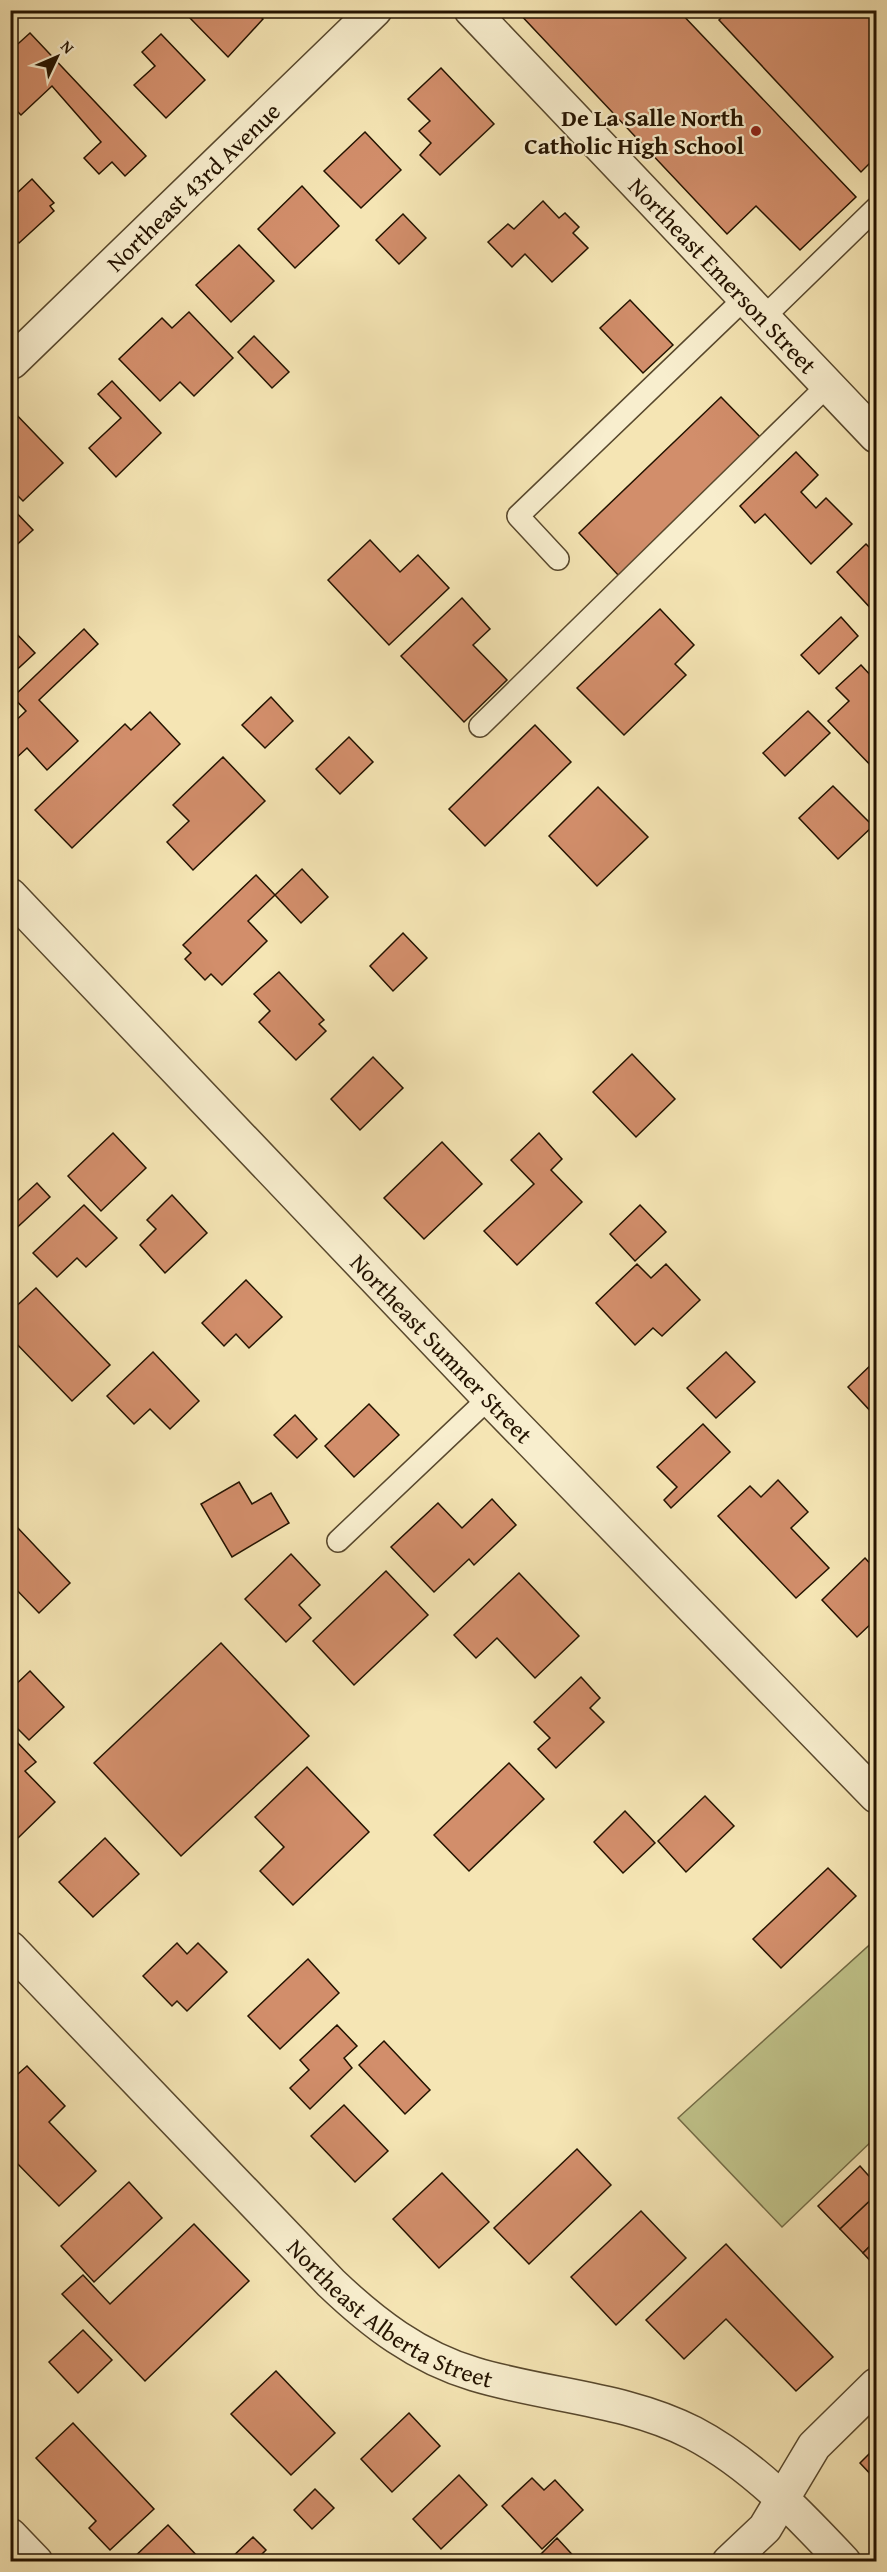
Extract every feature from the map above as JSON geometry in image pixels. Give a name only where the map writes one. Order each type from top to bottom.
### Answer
[{"type":"street","name":"Northeast 43rd Avenue","points":[[12,362],[375,10]]},
{"type":"street","name":"Northeast Emerson Street","points":[[471,10],[876,436]]},
{"type":"street","name":"Northeast Sumner Street","points":[[10,895],[489,1398],[876,1796]]},
{"type":"street","name":"Northeast Alberta Street","points":[[10,1948],[331,2283],[366,2316],[417,2351],[474,2374],[621,2407],[692,2433],[739,2462],[782,2499],[844,2562]]},
{"type":"street","points":[[729,2562],[765,2528],[814,2446],[876,2385]]},
{"type":"street","points":[[10,2535],[36,2562]]},
{"type":"lane","points":[[558,560],[518,516],[754,308],[876,208]]},
{"type":"lane","points":[[480,726],[828,385]]},
{"type":"lane","points":[[338,1541],[489,1398]]},
{"type":"green space","points":[[876,1939],[876,2137],[782,2227],[678,2118]]},
{"type":"building","points":[[191,10],[255,10],[263,19],[228,57],[187,15]]},
{"type":"building","points":[[516,10],[678,10],[856,197],[800,250],[756,206],[727,234]]},
{"type":"building","points":[[729,10],[876,10],[876,157],[861,172],[719,20]]},
{"type":"building","points":[[30,33],[146,156],[125,176],[112,162],[99,174],[84,158],[101,142],[52,86],[21,115],[10,104],[10,51]]},
{"type":"building","points":[[161,34],[205,80],[166,118],[134,85],[155,66],[142,52]]},
{"type":"building","points":[[441,68],[494,124],[440,175],[420,155],[431,143],[419,131],[430,121],[408,99]]},
{"type":"building","points":[[365,132],[401,170],[361,208],[324,171]]},
{"type":"building","points":[[32,179],[54,203],[50,206],[54,211],[19,243],[10,234],[10,187],[17,193]]},
{"type":"building","points":[[302,186],[339,226],[295,268],[258,229]]},
{"type":"building","points":[[543,201],[559,218],[565,213],[579,227],[573,233],[588,248],[552,282],[525,254],[512,267],[488,242],[508,224],[514,229]]},
{"type":"building","points":[[403,214],[426,238],[399,264],[376,240]]},
{"type":"building","points":[[239,245],[274,281],[231,322],[196,285]]},
{"type":"building","points":[[630,300],[673,345],[643,373],[600,328]]},
{"type":"building","points":[[189,312],[233,358],[194,396],[180,382],[160,401],[119,359],[162,318],[172,328]]},
{"type":"building","points":[[254,336],[289,372],[272,388],[238,352]]},
{"type":"building","points":[[112,381],[161,433],[116,477],[89,448],[121,418],[98,394]]},
{"type":"building","points":[[721,397],[762,439],[619,576],[579,533]]},
{"type":"building","points":[[10,408],[63,463],[23,501],[10,488]]},
{"type":"building","points":[[796,452],[818,475],[801,492],[816,508],[826,498],[852,524],[811,564],[765,514],[755,523],[740,506]]},
{"type":"building","points":[[10,506],[33,530],[10,551]]},
{"type":"building","points":[[370,540],[400,572],[418,555],[449,588],[389,645],[328,580]]},
{"type":"building","points":[[866,544],[876,554],[876,614],[837,572]]},
{"type":"building","points":[[462,598],[490,629],[473,645],[507,680],[464,722],[401,656]]},
{"type":"building","points":[[660,609],[694,645],[675,664],[686,675],[624,735],[577,688]]},
{"type":"building","points":[[841,617],[858,636],[819,674],[801,655]]},
{"type":"building","points":[[10,627],[35,653],[10,676]]},
{"type":"building","points":[[84,629],[98,644],[39,700],[78,741],[47,770],[27,748],[15,759],[10,755],[10,726],[26,711],[13,697]]},
{"type":"building","points":[[861,665],[873,678],[876,675],[876,771],[828,721],[849,701],[836,688]]},
{"type":"building","points":[[271,697],[293,721],[265,748],[242,725]]},
{"type":"building","points":[[808,711],[830,733],[785,776],[763,753]]},
{"type":"building","points":[[150,712],[180,744],[72,848],[35,810],[125,724],[131,730]]},
{"type":"building","points":[[535,725],[571,762],[485,846],[449,809]]},
{"type":"building","points":[[349,737],[373,762],[340,794],[316,769]]},
{"type":"building","points":[[223,757],[265,801],[193,870],[167,842],[189,821],[173,805]]},
{"type":"building","points":[[833,786],[873,826],[838,859],[799,818]]},
{"type":"building","points":[[598,787],[648,837],[597,886],[549,836]]},
{"type":"building","points":[[302,869],[328,897],[301,923],[275,895]]},
{"type":"building","points":[[256,875],[275,895],[248,921],[267,941],[222,985],[211,974],[205,980],[185,959],[191,953],[183,945]]},
{"type":"building","points":[[403,933],[427,958],[393,991],[370,966]]},
{"type":"building","points":[[279,972],[324,1020],[319,1024],[326,1031],[296,1060],[259,1022],[270,1011],[254,994]]},
{"type":"building","points":[[632,1054],[675,1099],[636,1137],[593,1092]]},
{"type":"building","points":[[373,1057],[403,1088],[360,1130],[331,1099]]},
{"type":"building","points":[[113,1133],[146,1168],[101,1211],[68,1176]]},
{"type":"building","points":[[539,1133],[562,1159],[551,1170],[582,1202],[517,1265],[484,1231],[534,1184],[511,1160]]},
{"type":"building","points":[[442,1142],[482,1184],[424,1239],[384,1198]]},
{"type":"building","points":[[37,1183],[50,1197],[10,1234],[10,1208]]},
{"type":"building","points":[[172,1195],[207,1233],[165,1273],[140,1245],[156,1229],[147,1220]]},
{"type":"building","points":[[84,1205],[117,1238],[86,1267],[77,1258],[57,1277],[33,1253]]},
{"type":"building","points":[[640,1205],[666,1232],[635,1261],[610,1234]]},
{"type":"building","points":[[637,1264],[651,1278],[666,1264],[700,1300],[662,1336],[653,1328],[635,1345],[596,1303]]},
{"type":"building","points":[[246,1280],[282,1317],[249,1348],[236,1334],[224,1346],[202,1323]]},
{"type":"building","points":[[36,1288],[110,1365],[72,1401],[10,1337],[10,1312]]},
{"type":"building","points":[[153,1352],[199,1401],[170,1429],[150,1409],[134,1424],[107,1396]]},
{"type":"building","points":[[726,1352],[755,1382],[716,1418],[687,1388]]},
{"type":"building","points":[[876,1360],[876,1417],[848,1387]]},
{"type":"building","points":[[369,1404],[399,1435],[354,1477],[325,1446]]},
{"type":"building","points":[[295,1415],[317,1439],[297,1458],[274,1435]]},
{"type":"building","points":[[703,1424],[730,1452],[671,1508],[664,1500],[677,1487],[657,1467]]},
{"type":"building","points":[[778,1480],[808,1512],[791,1528],[829,1568],[796,1598],[718,1516],[750,1486],[761,1497]]},
{"type":"building","points":[[239,1482],[252,1504],[271,1493],[289,1523],[232,1557],[201,1504]]},
{"type":"building","points":[[492,1499],[516,1525],[474,1565],[469,1559],[434,1592],[391,1547],[438,1503],[462,1528]]},
{"type":"building","points":[[10,1524],[15,1529],[17,1527],[70,1583],[39,1613],[10,1583]]},
{"type":"building","points":[[291,1554],[320,1585],[299,1605],[311,1618],[286,1642],[245,1599]]},
{"type":"building","points":[[865,1558],[876,1570],[876,1619],[857,1637],[822,1600]]},
{"type":"building","points":[[386,1571],[428,1615],[354,1685],[313,1641]]},
{"type":"building","points":[[519,1573],[579,1636],[535,1678],[497,1638],[476,1658],[454,1635]]},
{"type":"building","points":[[221,1643],[309,1736],[181,1856],[94,1763]]},
{"type":"building","points":[[30,1671],[64,1707],[29,1740],[10,1721],[10,1690]]},
{"type":"building","points":[[581,1677],[600,1698],[590,1708],[604,1722],[556,1768],[538,1749],[550,1738],[534,1722]]},
{"type":"building","points":[[15,1740],[36,1762],[25,1771],[55,1802],[18,1838],[10,1830],[10,1744]]},
{"type":"building","points":[[509,1763],[544,1799],[469,1871],[434,1835]]},
{"type":"building","points":[[307,1767],[369,1832],[293,1905],[260,1871],[284,1847],[255,1817]]},
{"type":"building","points":[[705,1796],[734,1826],[686,1872],[658,1841]]},
{"type":"building","points":[[625,1811],[655,1843],[623,1873],[594,1842]]},
{"type":"building","points":[[105,1838],[139,1874],[93,1917],[59,1882]]},
{"type":"building","points":[[828,1868],[856,1896],[781,1968],[753,1939]]},
{"type":"building","points":[[177,1943],[187,1954],[198,1943],[227,1972],[187,2011],[177,2001],[172,2006],[143,1976]]},
{"type":"building","points":[[308,1959],[339,1993],[280,2049],[248,2016]]},
{"type":"building","points":[[337,2025],[357,2046],[344,2058],[352,2068],[310,2109],[290,2088],[309,2070],[300,2060]]},
{"type":"building","points":[[384,2041],[430,2090],[405,2114],[359,2065]]},
{"type":"building","points":[[27,2066],[65,2106],[49,2122],[96,2171],[59,2206],[10,2156],[10,2081]]},
{"type":"building","points":[[344,2105],[388,2151],[355,2182],[311,2136]]},
{"type":"building","points":[[577,2149],[611,2185],[529,2264],[494,2228]]},
{"type":"building","points":[[860,2166],[876,2184],[876,2195],[840,2229],[818,2206]]},
{"type":"building","points":[[442,2173],[489,2222],[439,2268],[393,2219]]},
{"type":"building","points":[[129,2182],[162,2218],[94,2282],[61,2246]]},
{"type":"building","points":[[876,2195],[876,2240],[863,2253],[840,2229]]},
{"type":"building","points":[[641,2211],[686,2258],[616,2325],[571,2277]]},
{"type":"building","points":[[194,2224],[249,2281],[145,2381],[62,2294],[83,2275],[110,2304]]},
{"type":"building","points":[[876,2240],[876,2267],[863,2253]]},
{"type":"building","points":[[726,2244],[833,2357],[796,2391],[726,2319],[684,2359],[646,2320]]},
{"type":"building","points":[[83,2330],[112,2360],[78,2393],[49,2362]]},
{"type":"building","points":[[276,2371],[335,2433],[291,2475],[231,2414]]},
{"type":"building","points":[[409,2413],[440,2446],[392,2492],[361,2459]]},
{"type":"building","points":[[73,2423],[154,2509],[110,2550],[89,2528],[96,2521],[36,2458]]},
{"type":"building","points":[[876,2447],[876,2480],[860,2463]]},
{"type":"building","points":[[459,2475],[487,2505],[441,2549],[413,2519]]},
{"type":"building","points":[[532,2478],[544,2490],[555,2480],[583,2510],[542,2549],[502,2506]]},
{"type":"building","points":[[315,2489],[334,2508],[312,2529],[294,2510]]},
{"type":"building","points":[[168,2525],[201,2560],[129,2562]]},
{"type":"building","points":[[253,2537],[266,2550],[254,2562],[227,2562]]},
{"type":"building","points":[[557,2538],[579,2562],[533,2562]]},
{"type":"place","name":"De La Salle North Catholic High School","points":[[756,131]]}]
